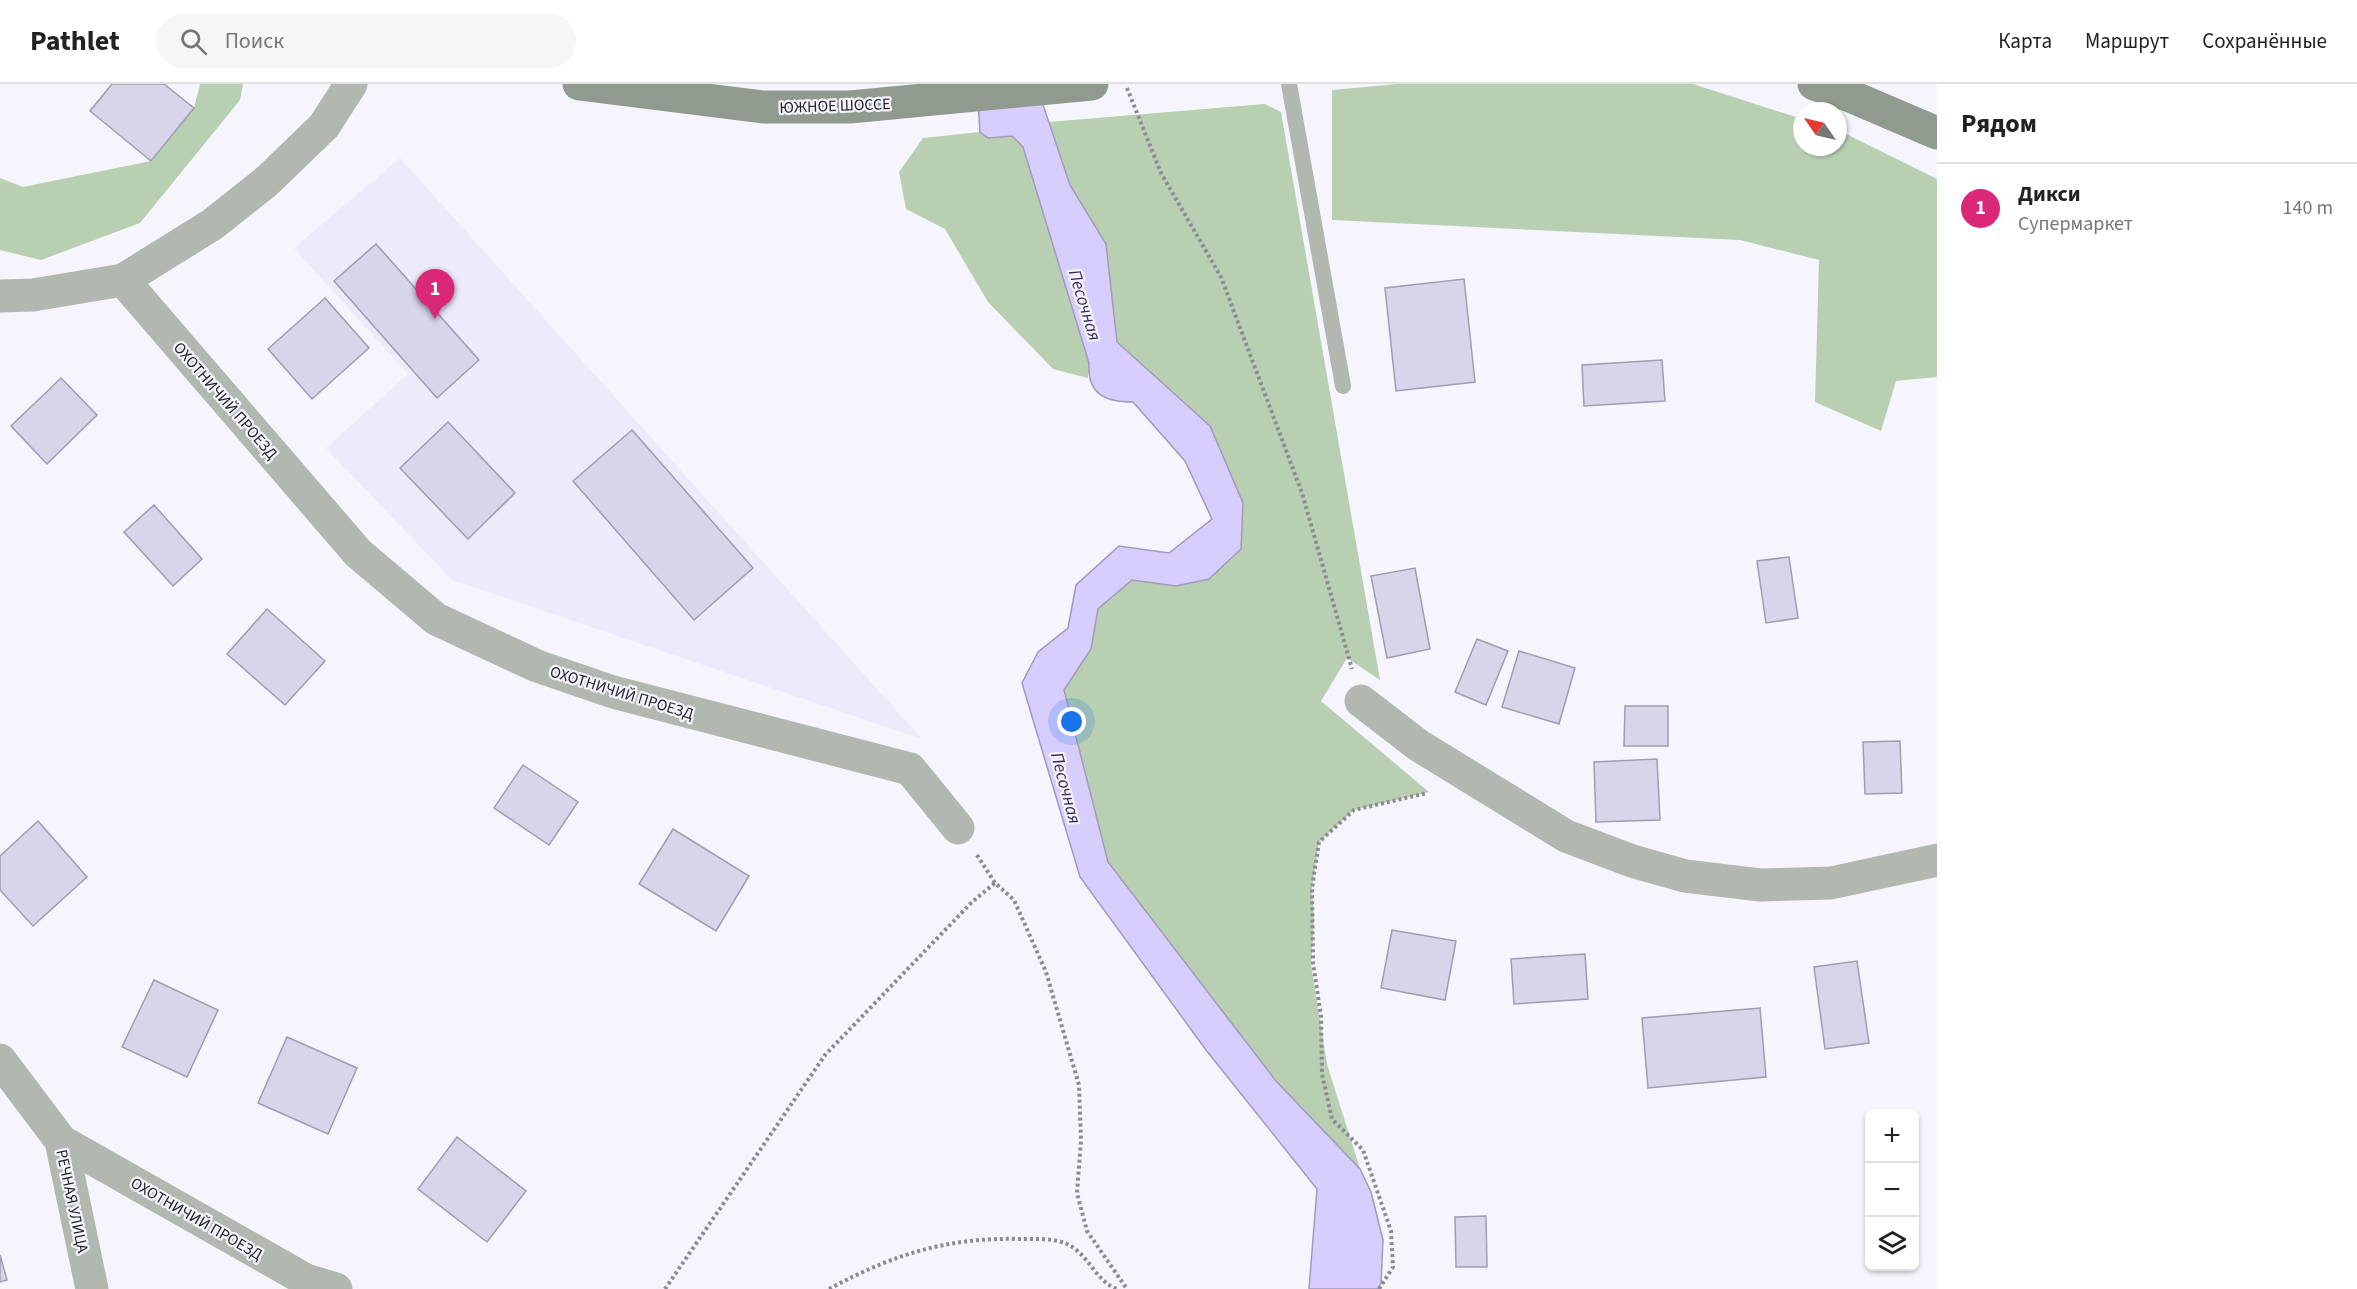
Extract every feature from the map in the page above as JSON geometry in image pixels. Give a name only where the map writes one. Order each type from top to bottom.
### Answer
[{"type":"main road","name":"ЮЖНОЕ ШОССЕ","points":[[579,84],[763,107],[850,107],[1092,84]]},
{"type":"main road","points":[[1814,84],[1848,95],[1937,134]]},
{"type":"street","points":[[0,296],[33,295],[123,280],[213,224],[267,181],[324,126],[351,84]]},
{"type":"street","name":"ОХОТНИЧИЙ ПРОЕЗД","points":[[123,280],[358,553],[436,619],[537,666],[613,692],[910,769],[958,828]]},
{"type":"street","points":[[1361,701],[1419,746],[1566,836],[1632,861],[1685,876],[1760,885],[1831,883],[1937,861]]},
{"type":"street","name":"РЕЧНАЯ УЛИЦА","points":[[0,1060],[61,1141],[92,1289]]},
{"type":"street","name":"ОХОТНИЧИЙ ПРОЕЗД","points":[[61,1141],[306,1280],[336,1289]]},
{"type":"lane","points":[[1289,84],[1343,386]]},
{"type":"path","points":[[1126,84],[1161,173],[1221,277],[1268,400],[1302,493],[1361,701]]},
{"type":"path","points":[[1379,1289],[1393,1267],[1391,1231],[1363,1150],[1332,1119],[1322,1074],[1321,1016],[1313,963],[1312,888],[1319,842],[1354,810],[1429,792]]},
{"type":"path","points":[[958,828],[995,883],[1014,900],[1046,972],[1079,1084],[1081,1140],[1077,1193],[1087,1231],[1127,1289]]},
{"type":"path","points":[[665,1289],[825,1055],[972,902],[995,883]]},
{"type":"path","points":[[829,1289],[860,1273],[916,1250],[981,1238],[1035,1239],[1066,1244],[1085,1258],[1106,1285],[1117,1289]]},
{"type":"shaded area","points":[[400,158],[922,739],[452,580],[326,448],[408,374],[294,248]]},
{"type":"green space","points":[[200,84],[243,84],[240,100],[140,223],[41,260],[0,250],[0,178],[23,187],[151,161],[194,108]]},
{"type":"green space","points":[[1398,84],[1693,84],[1793,116],[1793,156],[1847,156],[1847,134],[1937,179],[1937,377],[1896,381],[1881,431],[1815,402],[1819,260],[1740,240],[1332,220],[1332,90]]},
{"type":"green space","points":[[1265,104],[1281,112],[1380,680],[1347,658],[1321,701],[1429,792],[1354,810],[1319,842],[1312,888],[1314,919],[1311,965],[1327,1064],[1360,1169],[1276,1081],[1108,862],[1064,690],[1091,649],[1098,609],[1132,580],[1176,586],[1242,518],[1243,503],[1210,426],[1117,342],[1106,244],[1070,185],[1049,122]]},
{"type":"green space","points":[[980,132],[989,138],[1012,136],[1023,147],[1089,363],[1088,378],[1053,369],[988,302],[945,229],[906,209],[899,172],[923,138]]},
{"type":"water","name":"Песочная","points":[[977,84],[1036,84],[1070,185],[1106,244],[1117,342],[1210,426],[1243,503],[1241,549],[1209,579],[1176,586],[1132,580],[1098,609],[1091,649],[1064,690],[1108,862],[1276,1081],[1360,1169],[1371,1192],[1383,1240],[1381,1283],[1378,1289],[1309,1289],[1317,1189],[1206,1050],[1080,877],[1022,683],[1038,652],[1068,628],[1076,585],[1119,546],[1169,553],[1212,519],[1185,461],[1133,402],[1106,398],[1095,389],[1091,382],[1089,363],[1023,147],[1012,136],[988,138],[980,132]]},
{"type":"building","points":[[112,84],[164,84],[194,108],[151,161],[90,111]]},
{"type":"building","points":[[376,244],[479,360],[437,398],[334,281]]},
{"type":"building","points":[[1464,279],[1475,382],[1396,391],[1385,288]]},
{"type":"building","points":[[325,298],[369,348],[312,399],[268,349]]},
{"type":"building","points":[[1662,360],[1665,401],[1584,406],[1582,365]]},
{"type":"building","points":[[61,378],[97,415],[47,464],[11,426]]},
{"type":"building","points":[[448,422],[515,493],[468,539],[400,468]]},
{"type":"building","points":[[632,430],[753,568],[694,620],[573,481]]},
{"type":"building","points":[[154,505],[202,559],[173,586],[124,532]]},
{"type":"building","points":[[1789,557],[1798,618],[1766,623],[1757,561]]},
{"type":"building","points":[[1415,568],[1430,649],[1387,658],[1371,576]]},
{"type":"building","points":[[267,609],[325,661],[285,705],[227,654]]},
{"type":"building","points":[[1477,639],[1508,651],[1486,705],[1455,692]]},
{"type":"building","points":[[1519,651],[1575,668],[1559,724],[1502,707]]},
{"type":"building","points":[[1625,706],[1668,706],[1668,746],[1624,746]]},
{"type":"building","points":[[1900,741],[1902,793],[1865,794],[1863,742]]},
{"type":"building","points":[[1657,759],[1660,820],[1596,822],[1594,762]]},
{"type":"building","points":[[523,765],[578,802],[549,845],[494,808]]},
{"type":"building","points":[[38,821],[87,877],[33,926],[0,890],[0,856]]},
{"type":"building","points":[[673,829],[749,876],[716,931],[639,884]]},
{"type":"building","points":[[1392,930],[1456,941],[1445,1000],[1381,988]]},
{"type":"building","points":[[1585,954],[1588,999],[1514,1004],[1511,959]]},
{"type":"building","points":[[1857,961],[1869,1043],[1825,1049],[1814,967]]},
{"type":"building","points":[[154,980],[218,1010],[187,1077],[122,1047]]},
{"type":"building","points":[[1760,1008],[1766,1077],[1648,1088],[1642,1018]]},
{"type":"building","points":[[287,1037],[357,1068],[328,1134],[258,1103]]},
{"type":"building","points":[[457,1137],[526,1191],[487,1242],[418,1189]]},
{"type":"building","points":[[1486,1216],[1487,1267],[1456,1267],[1455,1217]]},
{"type":"building","points":[[0,1255],[7,1280],[0,1282]]},
{"type":"place","name":"Дикси","points":[[435,319]]}]
